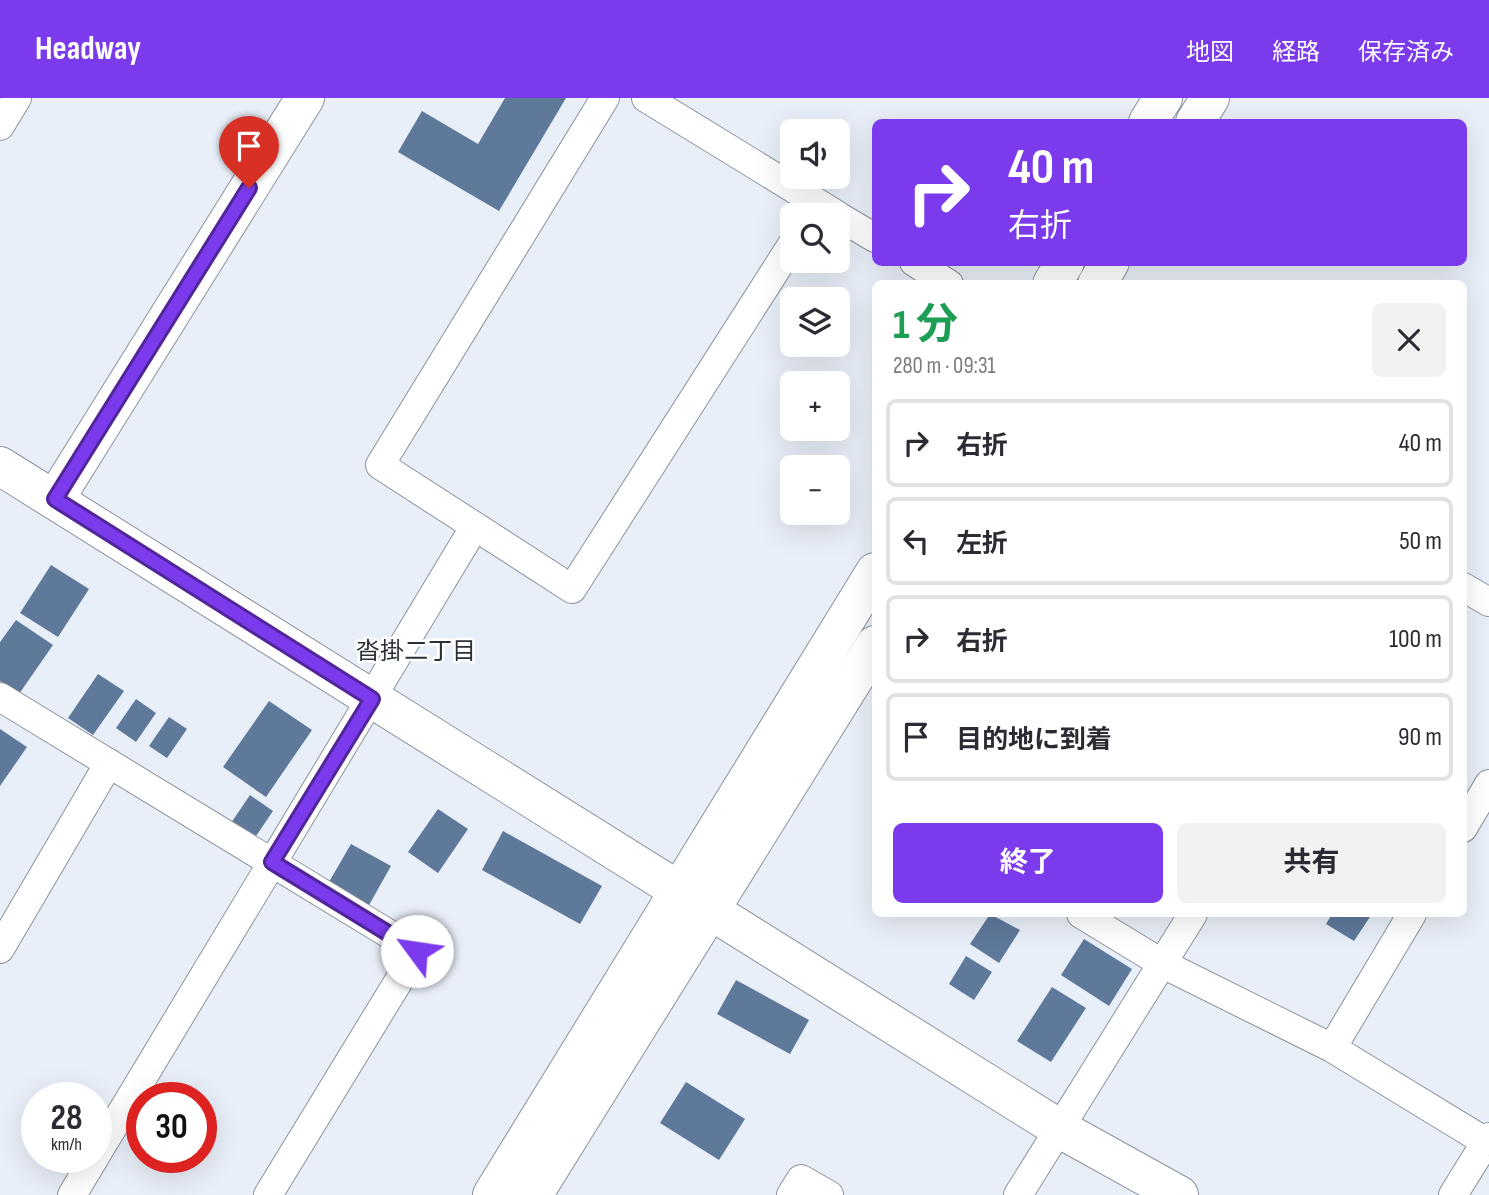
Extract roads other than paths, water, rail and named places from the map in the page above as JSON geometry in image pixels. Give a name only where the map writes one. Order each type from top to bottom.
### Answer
[{"type":"street","points":[[0,126],[17,98]]},
{"type":"street","points":[[55,499],[305,98]]},
{"type":"street","points":[[605,98],[380,465],[572,589],[780,263]]},
{"type":"street","points":[[646,98],[812,203]]},
{"type":"street","points":[[1151,119],[1163,98]]},
{"type":"street","points":[[1197,119],[1210,98]]},
{"type":"street","points":[[850,225],[872,236]]},
{"type":"street","points":[[920,266],[943,280]]},
{"type":"street","points":[[0,466],[1060,1129],[1178,1195]]},
{"type":"street","points":[[112,1129],[475,526]]},
{"type":"street","points":[[492,1195],[872,577]]},
{"type":"street","points":[[1467,589],[1489,602]]},
{"type":"street","points":[[533,1195],[872,650]]},
{"type":"street","points":[[0,696],[417,951],[268,1195]]},
{"type":"street","points":[[0,948],[109,763]]},
{"type":"street","points":[[1467,821],[1489,784]]},
{"type":"street","points":[[1086,917],[1163,964],[1332,1048],[1488,1139],[1453,1195]]},
{"type":"street","points":[[1018,1195],[1191,917]]},
{"type":"street","points":[[1332,1048],[1410,917]]},
{"type":"street","points":[[72,1195],[86,1173]]},
{"type":"street","points":[[791,1195],[801,1179],[829,1195]]},
{"type":"district","name":"沓掛二丁目","points":[[416,651]]}]
